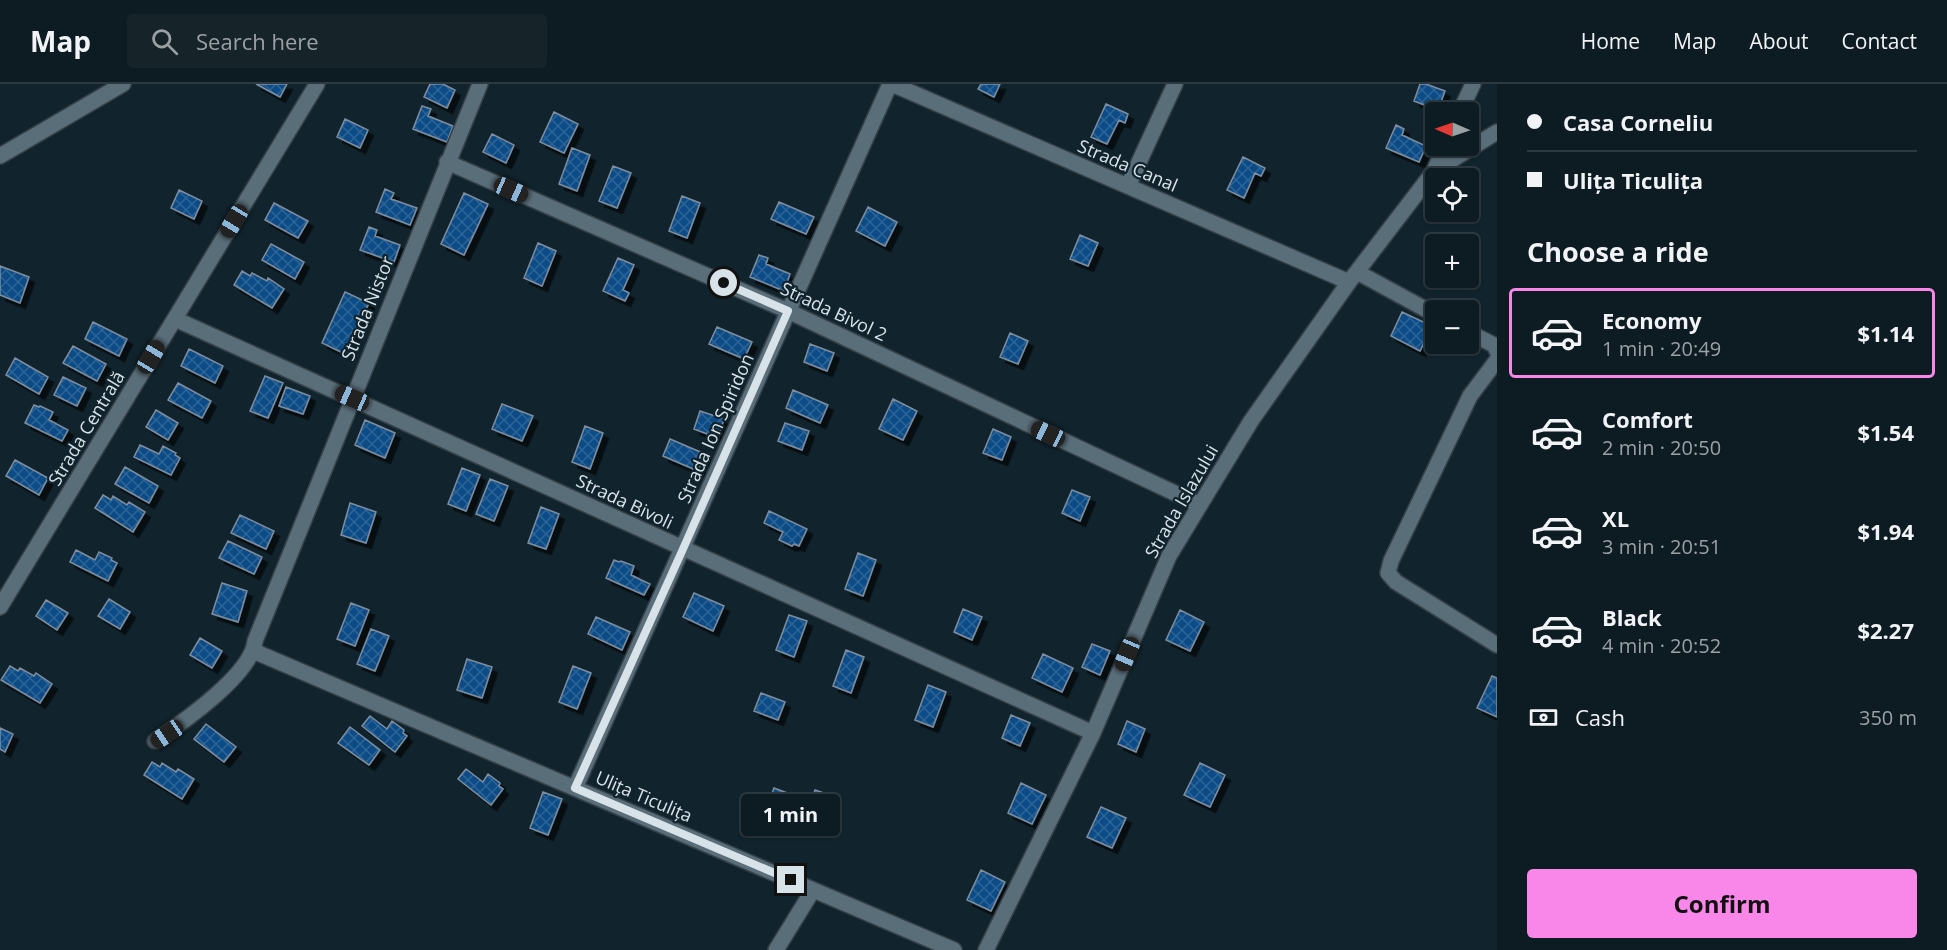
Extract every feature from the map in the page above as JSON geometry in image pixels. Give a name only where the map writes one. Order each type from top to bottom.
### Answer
[{"type":"street","points":[[0,156],[123,84]]},
{"type":"street","name":"Strada Centrală","points":[[0,607],[317,84]]},
{"type":"street","name":"Strada Nistor","points":[[155,741],[202,708],[221,691],[254,648],[352,398],[480,84]]},
{"type":"street","name":"Strada Canal","points":[[891,84],[1128,186],[1353,277],[1425,310]]},
{"type":"street","name":"Strada Ion Spiridon","points":[[575,788],[891,84]]},
{"type":"street","points":[[1128,186],[1176,84]]},
{"type":"street","points":[[1465,102],[1473,84]]},
{"type":"street","name":"Strada Islazului","points":[[1439,168],[1497,132]]},
{"type":"street","name":"Strada Bivol 2","points":[[447,162],[788,311],[1200,505]]},
{"type":"street","name":"Strada Islazului","points":[[986,950],[1093,733],[1169,556],[1251,421],[1353,277],[1425,183]]},
{"type":"street","name":"Strada Bivoli","points":[[175,319],[1093,733]]},
{"type":"street","points":[[1479,338],[1494,345],[1497,351]]},
{"type":"street","points":[[1497,360],[1470,396],[1391,561],[1388,573],[1395,582],[1497,645]]},
{"type":"street","name":"Ulița Ticulița","points":[[254,648],[258,653],[954,950]]},
{"type":"street","points":[[776,950],[813,890]]},
{"type":"building","points":[[256,84],[287,84],[280,97]]},
{"type":"building","points":[[430,84],[443,84],[455,90],[447,108],[424,97]]},
{"type":"building","points":[[981,84],[1000,84],[994,97],[978,89]]},
{"type":"building","points":[[1420,84],[1445,91],[1441,102],[1425,102],[1425,105],[1414,101]]},
{"type":"building","points":[[1106,104],[1128,114],[1125,123],[1119,120],[1107,144],[1091,137]]},
{"type":"building","points":[[422,106],[431,109],[428,116],[453,126],[447,142],[413,129]]},
{"type":"building","points":[[554,112],[578,124],[564,153],[540,142]]},
{"type":"building","points":[[345,119],[368,130],[360,148],[337,137]]},
{"type":"building","points":[[1396,125],[1404,129],[1402,135],[1425,146],[1419,162],[1386,148]]},
{"type":"building","points":[[492,134],[514,145],[506,163],[483,152]]},
{"type":"building","points":[[572,148],[590,155],[577,191],[559,184]]},
{"type":"building","points":[[1243,157],[1265,168],[1261,176],[1255,173],[1244,198],[1227,190]]},
{"type":"building","points":[[613,166],[631,173],[617,208],[599,201]]},
{"type":"building","points":[[385,189],[394,193],[391,199],[417,208],[410,225],[376,212]]},
{"type":"building","points":[[179,190],[202,201],[194,219],[171,208]]},
{"type":"building","points":[[464,193],[488,204],[464,255],[441,244]]},
{"type":"building","points":[[682,196],[700,203],[687,238],[669,231]]},
{"type":"building","points":[[779,202],[814,217],[806,234],[771,219]]},
{"type":"building","points":[[274,203],[308,221],[298,238],[265,220]]},
{"type":"building","points":[[868,207],[897,222],[885,246],[856,231]]},
{"type":"building","points":[[369,227],[377,230],[375,236],[400,245],[394,262],[360,250]]},
{"type":"building","points":[[1080,235],[1098,243],[1088,266],[1070,259]]},
{"type":"building","points":[[538,243],[556,251],[542,286],[524,278]]},
{"type":"building","points":[[271,244],[304,262],[295,279],[262,260]]},
{"type":"building","points":[[759,255],[768,258],[766,264],[790,274],[784,291],[750,277]]},
{"type":"building","points":[[618,258],[634,265],[623,290],[629,293],[625,301],[603,291]]},
{"type":"building","points":[[0,266],[29,277],[20,303],[0,295]]},
{"type":"building","points":[[242,271],[250,276],[252,273],[267,281],[268,278],[284,289],[272,308],[234,285]]},
{"type":"building","points":[[345,292],[369,303],[345,354],[322,343]]},
{"type":"building","points":[[1402,312],[1425,323],[1425,341],[1420,351],[1391,336]]},
{"type":"building","points":[[93,322],[127,339],[119,356],[85,339]]},
{"type":"building","points":[[717,327],[752,342],[744,359],[709,344]]},
{"type":"building","points":[[1010,333],[1028,341],[1018,364],[1000,357]]},
{"type":"building","points":[[810,344],[834,353],[827,371],[804,362]]},
{"type":"building","points":[[73,346],[106,364],[97,381],[63,363]]},
{"type":"building","points":[[189,349],[223,366],[215,383],[181,366]]},
{"type":"building","points":[[15,358],[48,377],[39,394],[6,375]]},
{"type":"building","points":[[265,376],[283,383],[268,418],[250,411]]},
{"type":"building","points":[[63,377],[86,388],[77,406],[54,395]]},
{"type":"building","points":[[178,383],[211,401],[202,418],[168,400]]},
{"type":"building","points":[[286,387],[310,396],[303,414],[279,406]]},
{"type":"building","points":[[793,390],[828,405],[820,423],[786,408]]},
{"type":"building","points":[[893,399],[917,411],[903,440],[879,429]]},
{"type":"building","points":[[502,404],[533,416],[522,441],[492,429]]},
{"type":"building","points":[[34,405],[53,412],[49,420],[68,430],[62,441],[25,423]]},
{"type":"building","points":[[156,410],[178,423],[168,440],[146,427]]},
{"type":"building","points":[[700,411],[724,419],[718,438],[694,429]]},
{"type":"building","points":[[365,420],[395,433],[385,458],[355,445]]},
{"type":"building","points":[[785,423],[809,431],[802,450],[778,441]]},
{"type":"building","points":[[585,426],[603,433],[590,469],[572,462]]},
{"type":"building","points":[[993,429],[1011,437],[1002,460],[983,453]]},
{"type":"building","points":[[670,439],[705,454],[698,471],[663,456]]},
{"type":"building","points":[[140,445],[159,454],[163,446],[176,453],[175,455],[180,458],[171,475],[134,457]]},
{"type":"building","points":[[15,460],[48,478],[39,495],[6,476]]},
{"type":"building","points":[[125,467],[158,486],[149,503],[115,484]]},
{"type":"building","points":[[462,468],[480,475],[466,511],[448,504]]},
{"type":"building","points":[[490,479],[508,486],[494,521],[476,514]]},
{"type":"building","points":[[1072,490],[1090,497],[1080,521],[1062,513]]},
{"type":"building","points":[[103,495],[111,500],[113,496],[127,505],[129,502],[145,512],[133,532],[95,508]]},
{"type":"building","points":[[350,503],[376,512],[366,543],[341,535]]},
{"type":"building","points":[[541,507],[559,514],[546,549],[528,543]]},
{"type":"building","points":[[769,511],[807,529],[799,546],[794,544],[792,546],[779,540],[783,532],[764,523]]},
{"type":"building","points":[[240,515],[274,531],[266,549],[231,533]]},
{"type":"building","points":[[228,541],[262,557],[254,574],[219,558]]},
{"type":"building","points":[[76,550],[95,560],[99,552],[112,558],[111,560],[117,563],[108,581],[70,562]]},
{"type":"building","points":[[858,553],[876,560],[863,596],[845,589]]},
{"type":"building","points":[[614,560],[634,566],[631,575],[650,584],[644,595],[606,578]]},
{"type":"building","points":[[222,583],[247,591],[238,622],[212,614]]},
{"type":"building","points":[[694,593],[724,606],[713,631],[683,617]]},
{"type":"building","points":[[109,599],[130,612],[120,629],[98,616]]},
{"type":"building","points":[[46,600],[68,613],[57,630],[36,616]]},
{"type":"building","points":[[351,603],[369,610],[355,646],[337,639]]},
{"type":"building","points":[[963,609],[982,617],[972,640],[954,632]]},
{"type":"building","points":[[1180,610],[1204,622],[1190,651],[1166,640]]},
{"type":"building","points":[[789,615],[807,621],[794,657],[776,650]]},
{"type":"building","points":[[596,617],[630,632],[622,650],[588,634]]},
{"type":"building","points":[[371,629],[389,636],[375,671],[357,664]]},
{"type":"building","points":[[200,638],[222,651],[212,668],[190,655]]},
{"type":"building","points":[[1092,644],[1110,651],[1100,675],[1082,667]]},
{"type":"building","points":[[846,650],[864,657],[851,693],[833,686]]},
{"type":"building","points":[[1043,654],[1073,668],[1062,692],[1032,678]]},
{"type":"building","points":[[467,659],[492,667],[482,698],[457,690]]},
{"type":"building","points":[[10,666],[18,671],[20,668],[34,676],[36,673],[52,684],[40,703],[1,680]]},
{"type":"building","points":[[573,666],[591,673],[577,709],[559,702]]},
{"type":"building","points":[[1492,676],[1497,678],[1497,717],[1477,708]]},
{"type":"building","points":[[928,685],[946,692],[933,727],[915,720]]},
{"type":"building","points":[[761,693],[785,702],[778,720],[754,711]]},
{"type":"building","points":[[1011,715],[1030,723],[1020,746],[1002,738]]},
{"type":"building","points":[[370,716],[387,729],[392,721],[404,730],[403,733],[407,736],[395,752],[362,726]]},
{"type":"building","points":[[1127,721],[1145,729],[1136,752],[1118,744]]},
{"type":"building","points":[[206,724],[236,747],[224,762],[194,739]]},
{"type":"building","points":[[350,727],[380,750],[369,765],[338,743]]},
{"type":"building","points":[[0,728],[13,734],[5,752],[0,749]]},
{"type":"building","points":[[152,762],[160,767],[162,763],[176,772],[178,769],[194,779],[182,799],[144,775]]},
{"type":"building","points":[[1200,763],[1225,775],[1210,807],[1184,795]]},
{"type":"building","points":[[466,769],[483,782],[488,774],[500,783],[499,786],[503,789],[491,805],[458,779]]},
{"type":"building","points":[[1021,783],[1046,795],[1032,824],[1008,813]]},
{"type":"building","points":[[774,788],[798,797],[791,815],[767,806]]},
{"type":"building","points":[[815,790],[833,796],[826,820],[807,814]]},
{"type":"building","points":[[543,792],[562,799],[548,835],[530,828]]},
{"type":"building","points":[[1101,807],[1126,818],[1112,848],[1087,837]]},
{"type":"building","points":[[981,870],[1005,882],[991,911],[967,900]]},
{"type":"route","points":[[724,283],[788,311],[575,788],[791,880]]}]
